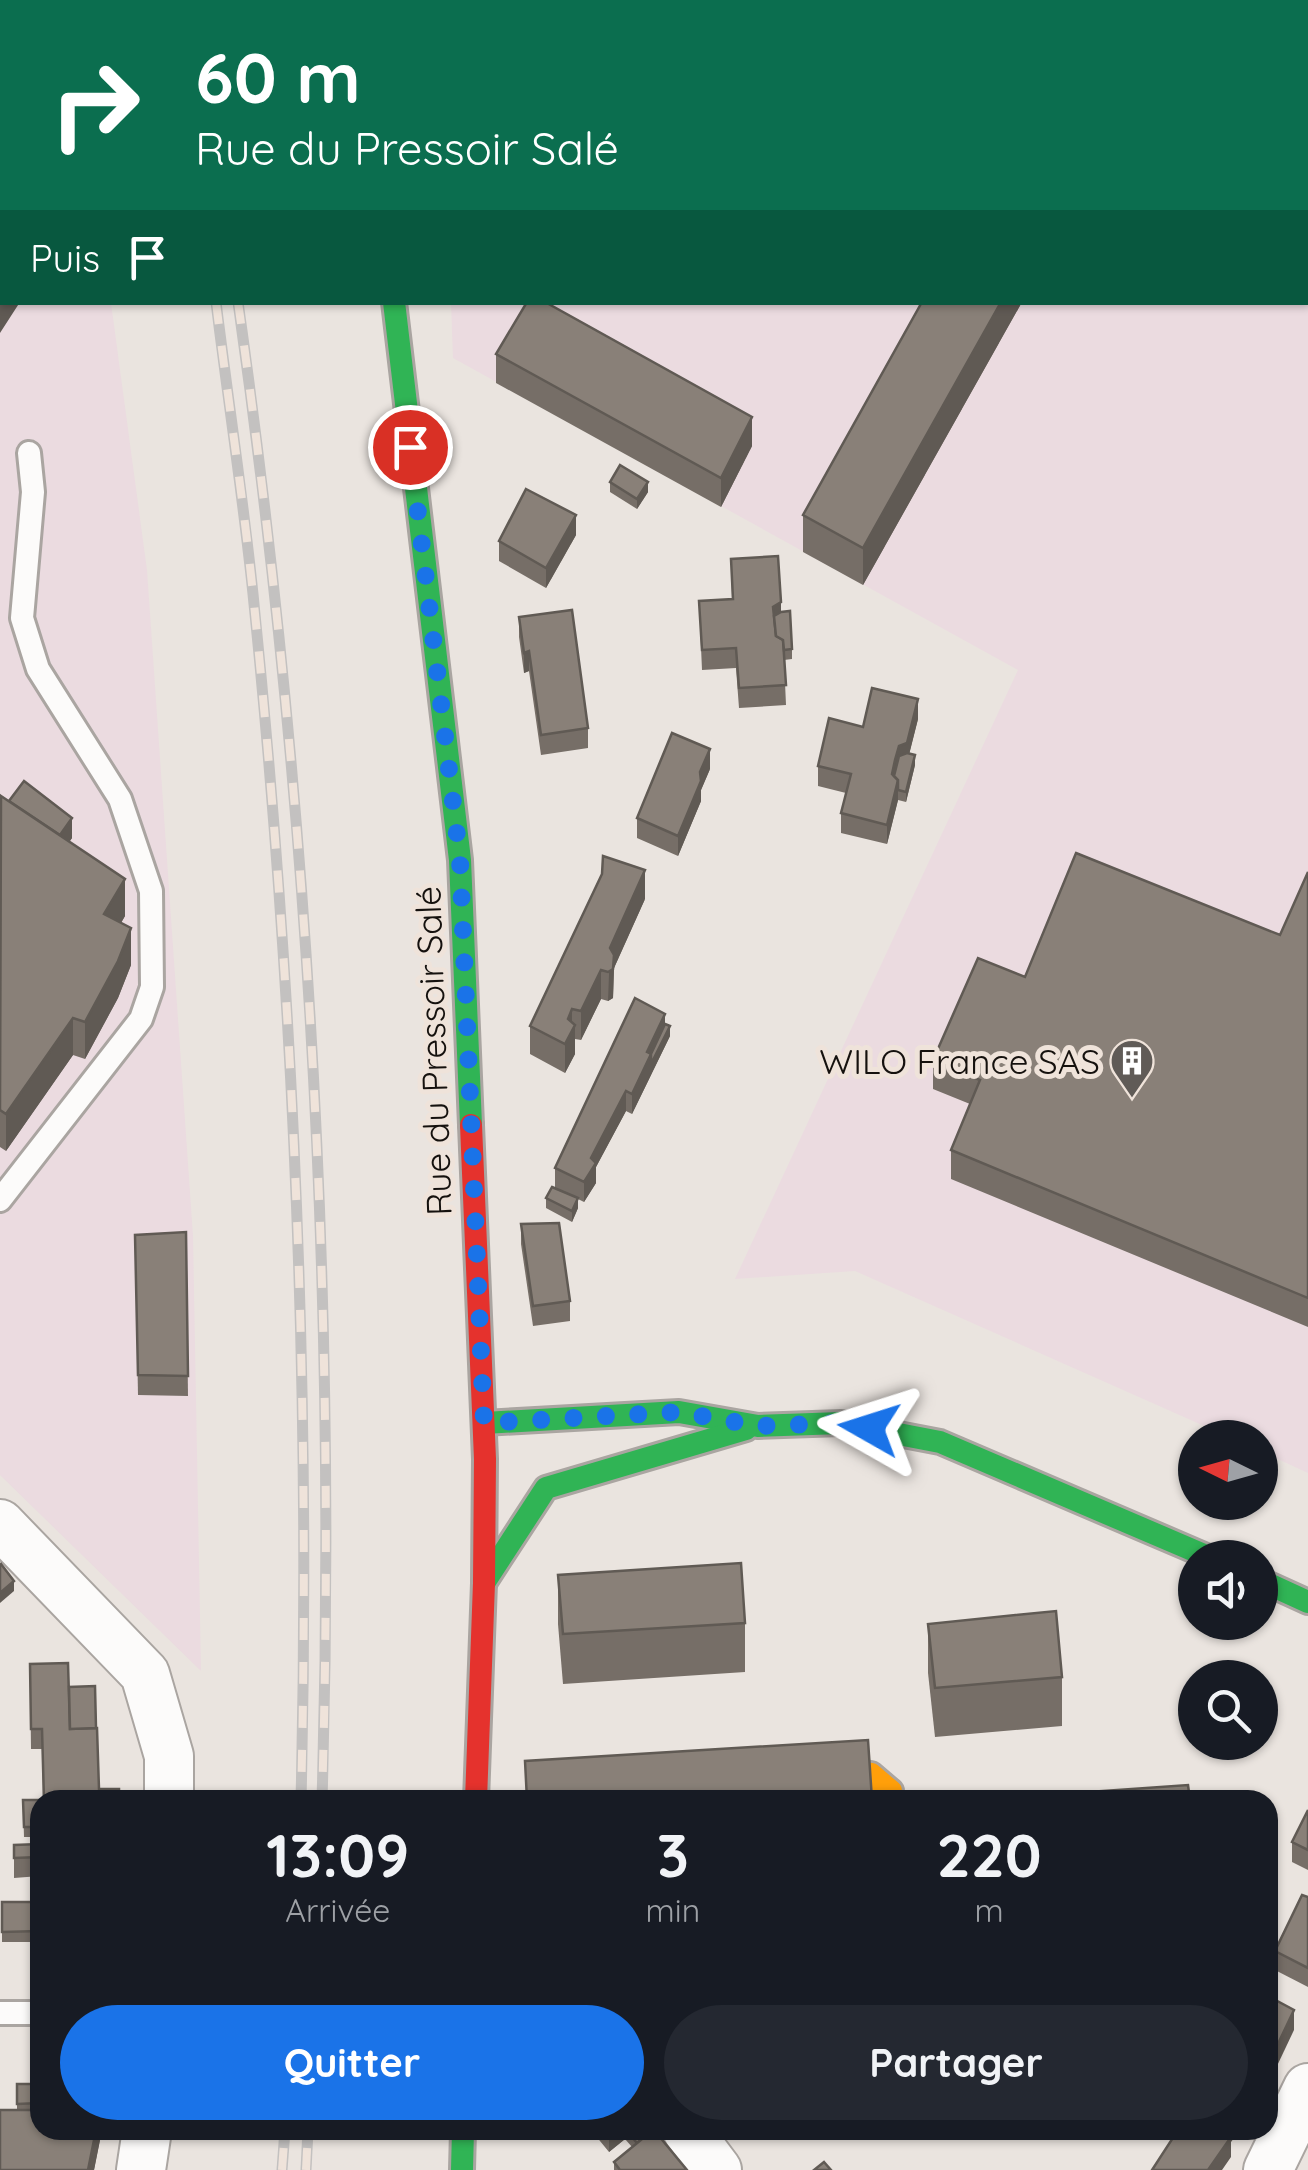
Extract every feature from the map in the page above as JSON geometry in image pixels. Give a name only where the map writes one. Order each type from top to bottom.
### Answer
[{"type":"main road","name":"Rue du Pressoir Salé","points":[[394,305],[460,860],[484,1423],[492,1463],[484,1583],[482,1790]]},
{"type":"main road","points":[[484,1423],[679,1412],[758,1426],[841,1423],[940,1442],[1178,1544]]},
{"type":"main road","points":[[484,1583],[539,1485],[758,1426]]},
{"type":"main road","points":[[1278,1588],[1308,1602]]},
{"type":"main road","points":[[766,1773],[843,1770],[871,1774],[890,1790]]},
{"type":"main road","points":[[462,2170],[463,2140]]},
{"type":"street","points":[[0,1524],[145,1674],[169,1756],[170,1790]]},
{"type":"street","points":[[1268,2170],[1308,2088]]},
{"type":"street","points":[[141,2170],[146,2140]]},
{"type":"street","points":[[694,2140],[718,2170]]},
{"type":"lane","points":[[0,1200],[141,1019],[152,986],[150,890],[120,799],[38,669],[22,618],[33,492],[28,454]]},
{"type":"lane","points":[[0,2014],[30,2013]]},
{"type":"shaded area","points":[[0,305],[111,305],[147,570],[193,1236],[201,1671],[0,1475]]},
{"type":"shaded area","points":[[451,305],[1308,305],[1308,1473],[1278,1459],[1278,1420],[1191,1420],[855,1271],[735,1279],[1018,670],[453,358]]},
{"type":"building","points":[[525,305],[550,305],[752,417],[721,478],[496,354]]},
{"type":"building","points":[[920,305],[999,305],[863,548],[803,515]]},
{"type":"building","points":[[620,465],[648,482],[637,499],[610,482]]},
{"type":"building","points":[[526,489],[576,515],[546,568],[499,541]]},
{"type":"building","points":[[778,556],[781,602],[773,607],[776,636],[783,640],[786,685],[739,688],[736,648],[702,650],[699,601],[733,599],[731,559]]},
{"type":"building","points":[[572,610],[588,728],[541,735],[529,651],[524,653],[519,617]]},
{"type":"building","points":[[790,611],[792,649],[784,650],[783,640],[776,636],[774,616]]},
{"type":"building","points":[[872,688],[918,699],[907,743],[899,746],[895,760],[892,774],[898,780],[887,825],[841,813],[851,774],[818,766],[829,718],[863,727]]},
{"type":"building","points":[[672,733],[710,749],[678,836],[637,818]]},
{"type":"building","points":[[915,755],[906,792],[898,790],[894,776],[899,756]]},
{"type":"building","points":[[24,781],[72,818],[60,835],[9,801]]},
{"type":"building","points":[[1,796],[125,879],[104,914],[131,928],[85,1022],[73,1018],[6,1114],[0,1110]]},
{"type":"building","name":"WILO France SAS","points":[[1076,853],[1280,935],[1308,872],[1308,1298],[951,1150],[980,1080],[933,1060],[978,958],[1025,977]]},
{"type":"building","points":[[603,856],[645,870],[610,948],[613,969],[601,970],[581,1011],[572,1009],[568,1019],[575,1025],[565,1044],[530,1026],[602,874]]},
{"type":"building","points":[[635,998],[665,1014],[632,1094],[626,1091],[591,1158],[596,1163],[584,1182],[555,1168]]},
{"type":"building","points":[[665,1024],[670,1026],[651,1064],[651,1054]]},
{"type":"building","points":[[552,1187],[578,1198],[572,1211],[546,1198]]},
{"type":"building","points":[[559,1223],[570,1301],[533,1306],[521,1224]]},
{"type":"building","points":[[186,1232],[188,1376],[138,1375],[135,1235]]},
{"type":"building","points":[[741,1563],[745,1623],[563,1634],[558,1575]]},
{"type":"building","points":[[0,1565],[14,1581],[0,1593]]},
{"type":"building","points":[[1056,1611],[1062,1677],[935,1688],[928,1624]]},
{"type":"building","points":[[68,1663],[70,1729],[97,1728],[99,1789],[119,1790],[44,1790],[42,1729],[31,1729],[30,1664]]},
{"type":"building","points":[[95,1686],[96,1728],[70,1729],[69,1687]]},
{"type":"building","points":[[868,1740],[871,1790],[526,1790],[525,1761]]},
{"type":"building","points":[[1188,1785],[1189,1790],[1117,1790]]},
{"type":"building","points":[[23,1800],[30,1800],[30,1827],[24,1827]]},
{"type":"building","points":[[1308,1810],[1308,1850],[1292,1842]]},
{"type":"building","points":[[30,1844],[30,1857],[14,1858],[14,1845]]},
{"type":"building","points":[[1302,1895],[1308,1897],[1308,1968],[1278,1953]]},
{"type":"building","points":[[2,1902],[30,1902],[30,1931],[2,1932]]},
{"type":"building","points":[[1278,2001],[1294,2010],[1278,2044]]},
{"type":"building","points":[[17,2084],[30,2084],[30,2103],[17,2104]]},
{"type":"building","points":[[0,2110],[30,2110],[30,2140],[94,2140],[88,2170],[0,2170]]},
{"type":"building","points":[[642,2140],[662,2140],[687,2170],[620,2170],[614,2162]]},
{"type":"building","points":[[1172,2140],[1229,2140],[1208,2170],[1152,2170]]},
{"type":"building","points":[[824,2162],[831,2170],[814,2170]]},
{"type":"railway","points":[[216,305],[253,594],[289,1046],[301,1347],[301,1790]]},
{"type":"railway","points":[[238,305],[283,675],[312,1050],[325,1425],[322,1790]]},
{"type":"railway","points":[[282,2170],[284,2140]]},
{"type":"railway","points":[[306,2170],[308,2140]]},
{"type":"traffic: fast","points":[[394,305],[460,860],[471,1125]]},
{"type":"traffic: fast","points":[[484,1423],[679,1412],[758,1426],[841,1423],[940,1442],[1178,1544]]},
{"type":"traffic: fast","points":[[484,1583],[546,1488],[746,1429]]},
{"type":"traffic: fast","points":[[1278,1588],[1308,1602]]},
{"type":"traffic: fast","points":[[462,2170],[463,2140]]},
{"type":"traffic: slow","points":[[794,1772],[843,1770],[871,1774],[890,1790]]},
{"type":"traffic: jam","points":[[471,1125],[485,1459],[476,1790]]},
{"type":"place","name":"WILO France SAS","points":[[1132,1099]]},
{"type":"route","points":[[410,447],[460,860],[484,1423],[679,1412],[758,1426],[841,1423],[869,1428]]}]
